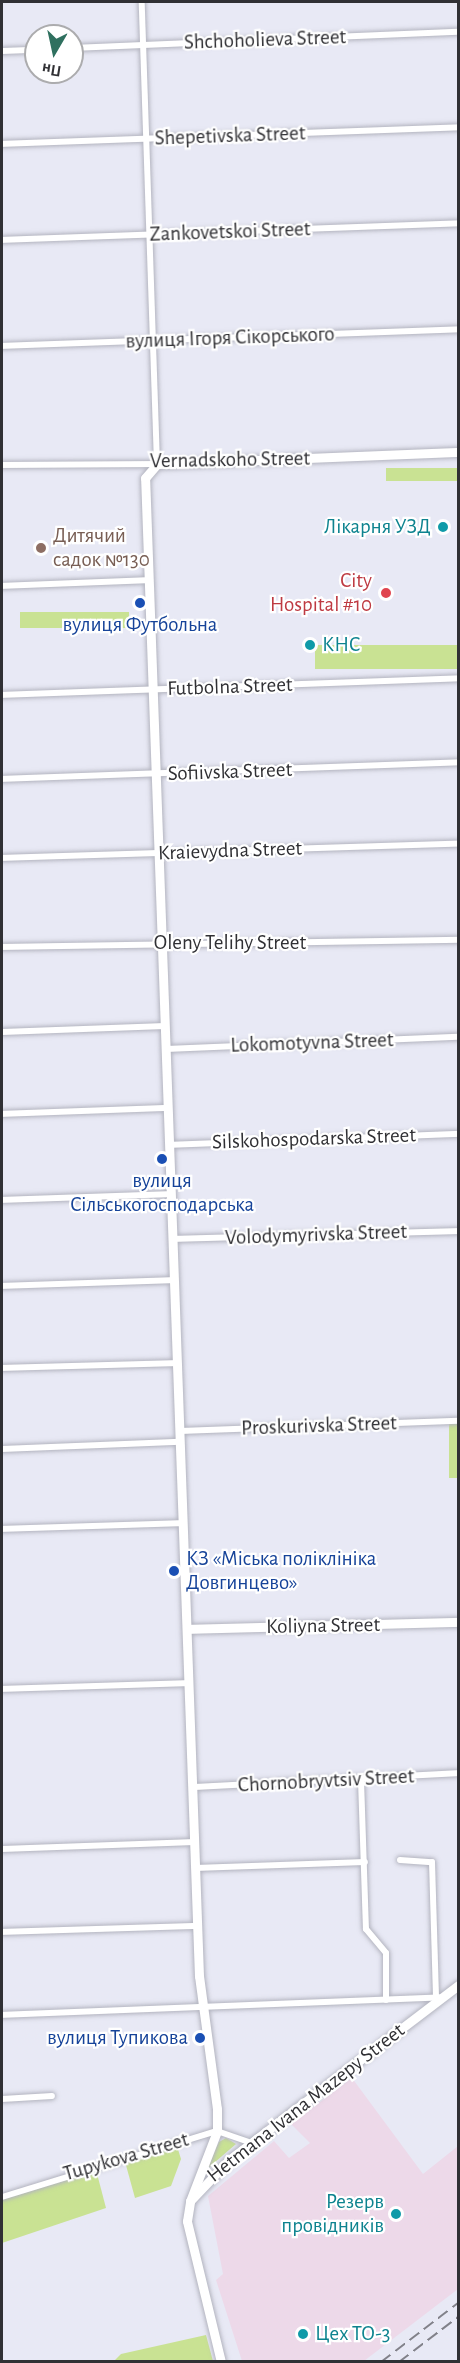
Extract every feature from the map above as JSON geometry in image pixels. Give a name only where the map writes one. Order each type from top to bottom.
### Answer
[{"type":"street","points":[[142,2],[157,464],[145,478],[195,1868],[203,2009],[217,2131],[190,2201]]},
{"type":"street","name":"Shchoholieva Street","points":[[84,48],[459,32]]},
{"type":"street","points":[[2,51],[24,50]]},
{"type":"street","name":"Shepetivska Street","points":[[2,144],[459,127]]},
{"type":"street","name":"Zankovetskoi Street","points":[[2,240],[459,223]]},
{"type":"street","name":"вулиця Ігоря Сікорського","points":[[2,346],[459,329]]},
{"type":"street","name":"Vernadskoho Street","points":[[2,465],[157,464],[459,452]]},
{"type":"street","points":[[2,586],[149,580]]},
{"type":"street","name":"Futbolna Street","points":[[2,695],[459,678]]},
{"type":"street","name":"Sofiivska Street","points":[[2,779],[459,762]]},
{"type":"street","name":"Kraievydna Street","points":[[2,858],[459,844]]},
{"type":"street","name":"Oleny Telihy Street","points":[[2,947],[459,940]]},
{"type":"street","points":[[2,1032],[165,1026]]},
{"type":"street","name":"Lokomotyvna Street","points":[[166,1049],[459,1038]]},
{"type":"street","points":[[2,1114],[168,1108]]},
{"type":"street","name":"Silskohospodarska Street","points":[[169,1145],[459,1134]]},
{"type":"street","points":[[2,1200],[171,1194]]},
{"type":"street","name":"Volodymyrivska Street","points":[[173,1239],[459,1231]]},
{"type":"street","points":[[2,1286],[174,1280]]},
{"type":"street","points":[[2,1368],[177,1363]]},
{"type":"street","name":"Proskurivska Street","points":[[180,1431],[459,1421]]},
{"type":"street","points":[[2,1449],[180,1442]]},
{"type":"street","points":[[2,1529],[183,1523]]},
{"type":"street","name":"Koliyna Street","points":[[187,1629],[459,1622]]},
{"type":"street","points":[[2,1689],[189,1683]]},
{"type":"street","name":"Chornobryvtsiv Street","points":[[192,1787],[361,1780],[459,1773]]},
{"type":"street","points":[[361,1780],[366,1929],[386,1953],[386,2000]]},
{"type":"street","points":[[2,1849],[195,1842]]},
{"type":"street","points":[[400,1860],[432,1862],[440,1997]]},
{"type":"street","points":[[195,1868],[364,1862]]},
{"type":"street","points":[[2,1932],[198,1926]]},
{"type":"street","name":"Hetmana Ivana Mazepy Street","points":[[221,2361],[187,2221],[190,2201],[204,2182],[250,2143],[440,1997],[459,1985]]},
{"type":"street","name":"Hetmana Ivana Mazepy Street","points":[[2,2015],[203,2009],[440,1997]]},
{"type":"street","points":[[2,2099],[52,2096]]},
{"type":"street","name":"Tupykova Street","points":[[2,2197],[217,2131],[250,2143]]},
{"type":"shaded area","points":[[352,2078],[423,2174],[458,2146],[458,2289],[364,2361],[242,2361],[216,2280],[223,2274],[208,2196],[274,2141],[289,2158],[310,2143],[291,2124]]},
{"type":"green space","points":[[386,468],[458,468],[458,481],[386,481]]},
{"type":"green space","points":[[20,612],[129,612],[129,628],[20,628]]},
{"type":"green space","points":[[315,645],[458,645],[458,669],[315,669]]},
{"type":"green space","points":[[449,1424],[458,1424],[458,1478],[449,1478]]},
{"type":"green space","points":[[226,2138],[236,2144],[207,2169],[219,2142]]},
{"type":"green space","points":[[176,2143],[181,2159],[171,2186],[135,2198],[124,2158]]},
{"type":"green space","points":[[95,2166],[106,2208],[2,2243],[2,2197]]},
{"type":"green space","points":[[206,2335],[213,2361],[114,2361],[121,2354]]},
{"type":"railway","points":[[381,2362],[458,2303]]},
{"type":"railway","points":[[399,2362],[458,2317]]},
{"type":"place","name":"Лікарня УЗД","points":[[443,527]]},
{"type":"place","name":"Дитячий садок №130","points":[[41,548]]},
{"type":"place","name":"City Hospital #10","points":[[386,593]]},
{"type":"place","name":"вулиця Футбольна","points":[[140,603]]},
{"type":"place","name":"КНС","points":[[310,645]]},
{"type":"place","name":"вулиця Сільськогосподарська","points":[[162,1159]]},
{"type":"place","name":"КЗ «Міська поліклініка Довгинцево»","points":[[174,1571]]},
{"type":"place","name":"вулиця Тупикова","points":[[200,2038]]},
{"type":"place","name":"Резерв провідників","points":[[396,2214]]},
{"type":"place","name":"Цех ТО-3","points":[[303,2334]]}]
